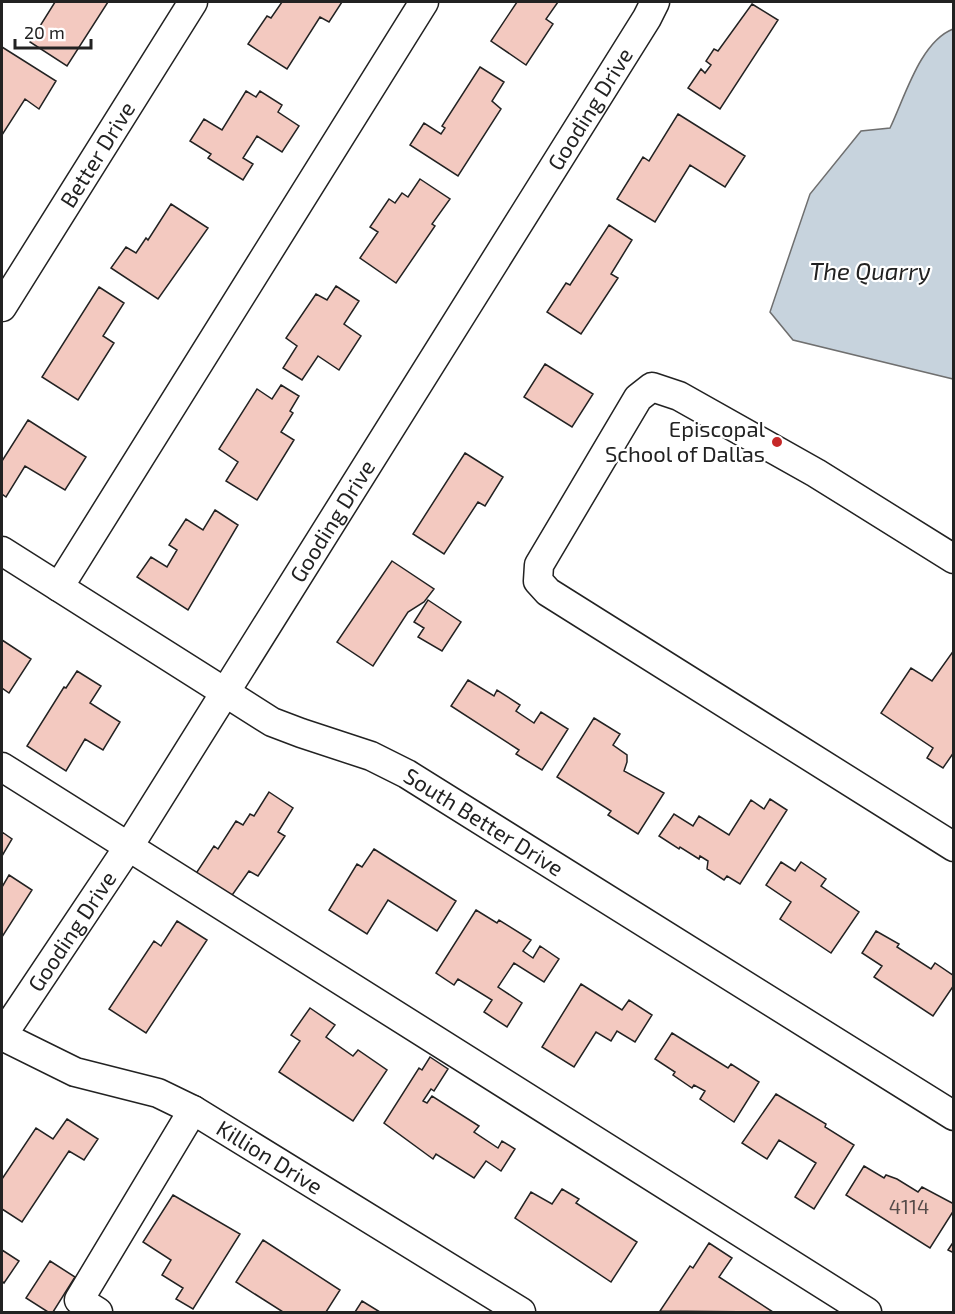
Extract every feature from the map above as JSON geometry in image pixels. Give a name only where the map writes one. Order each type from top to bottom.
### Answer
[{"type":"street","name":"Better Drive","points":[[2,307],[193,2]]},
{"type":"street","points":[[59,587],[424,2]]},
{"type":"street","name":"Gooding Drive","points":[[2,1036],[129,846],[655,2]]},
{"type":"street","points":[[954,559],[816,473],[679,396],[652,387],[638,398],[539,565],[538,581],[548,592],[954,847]]},
{"type":"street","name":"South Better Drive","points":[[2,551],[272,722],[371,756],[407,774],[954,1116]]},
{"type":"street","points":[[2,767],[867,1312]]},
{"type":"street","name":"Killion Drive","points":[[2,1036],[75,1072],[159,1093],[193,1110],[521,1312]]},
{"type":"street","points":[[83,1309],[193,1110]]},
{"type":"water","name":"The Quarry","points":[[953,29],[953,379],[793,340],[770,312],[810,194],[861,131],[890,128],[923,58],[941,36]]},
{"type":"building","points":[[55,2],[108,2],[67,66],[30,42]]},
{"type":"building","points":[[282,2],[342,2],[329,22],[320,17],[287,69],[248,44],[267,16],[271,18]]},
{"type":"building","points":[[517,2],[558,2],[546,19],[553,24],[526,65],[491,41]]},
{"type":"building","points":[[752,4],[778,20],[720,109],[688,88],[701,69],[705,73],[711,65],[706,61],[714,49],[718,51]]},
{"type":"building","points":[[2,47],[56,81],[39,109],[25,99],[2,135]]},
{"type":"building","points":[[480,67],[504,82],[492,101],[501,109],[458,176],[410,145],[424,123],[441,134],[445,128],[442,126]]},
{"type":"building","points":[[246,91],[256,97],[260,91],[282,105],[278,112],[299,126],[282,152],[257,136],[243,158],[253,164],[243,180],[208,158],[211,154],[190,141],[204,119],[222,130]]},
{"type":"building","points":[[678,114],[745,156],[725,187],[690,165],[655,222],[617,199],[643,157],[649,161]]},
{"type":"building","points":[[420,179],[450,199],[432,224],[435,226],[396,283],[360,258],[378,232],[370,227],[389,199],[395,203],[402,193],[408,197]]},
{"type":"building","points":[[171,204],[208,228],[158,299],[111,268],[126,247],[136,253],[146,238],[148,240]]},
{"type":"building","points":[[609,225],[632,240],[611,274],[618,278],[581,334],[547,312],[566,283],[570,285]]},
{"type":"building","points":[[336,286],[359,301],[344,324],[361,336],[339,370],[318,356],[302,380],[283,368],[297,346],[286,338],[316,294],[327,300]]},
{"type":"building","points":[[99,287],[124,303],[103,336],[114,343],[78,400],[42,377]]},
{"type":"building","points":[[545,364],[593,394],[572,427],[524,397]]},
{"type":"building","points":[[281,385],[299,396],[290,411],[293,413],[281,432],[294,440],[257,500],[226,481],[238,462],[219,449],[257,389],[272,399]]},
{"type":"building","points":[[28,420],[86,457],[65,490],[25,466],[6,497],[2,494],[2,461]]},
{"type":"building","points":[[465,453],[503,477],[485,506],[478,502],[444,554],[413,534]]},
{"type":"building","points":[[215,510],[238,525],[188,610],[137,577],[151,557],[167,567],[177,550],[169,545],[186,519],[203,530]]},
{"type":"building","points":[[392,561],[434,589],[424,602],[408,612],[373,666],[337,642]]},
{"type":"building","points":[[428,600],[461,622],[442,651],[418,637],[424,628],[414,622]]},
{"type":"building","points":[[2,640],[31,659],[9,693],[2,688]]},
{"type":"building","points":[[954,650],[954,752],[943,768],[927,758],[933,748],[881,713],[911,668],[932,681]]},
{"type":"building","points":[[77,671],[101,686],[90,703],[120,722],[103,750],[85,739],[66,771],[27,746],[64,687],[66,688]]},
{"type":"building","points":[[468,680],[494,696],[497,690],[520,705],[516,711],[534,723],[541,712],[568,729],[542,770],[516,754],[519,750],[451,706]]},
{"type":"building","points":[[594,718],[620,734],[613,745],[627,755],[624,771],[664,793],[638,834],[608,815],[611,811],[557,777]]},
{"type":"building","points":[[269,792],[293,808],[278,832],[285,836],[258,876],[249,871],[228,901],[193,878],[214,846],[218,849],[236,821],[243,825],[250,814],[254,816]]},
{"type":"building","points":[[770,799],[787,810],[740,884],[727,876],[724,880],[707,869],[708,861],[700,856],[699,859],[680,847],[679,849],[659,836],[674,814],[693,826],[699,816],[729,835],[751,800],[764,809]]},
{"type":"building","points":[[2,832],[12,839],[2,856]]},
{"type":"building","points":[[374,849],[456,901],[437,931],[388,900],[367,934],[329,910],[357,864],[362,867]]},
{"type":"building","points":[[781,862],[795,871],[801,862],[826,879],[821,886],[859,912],[831,953],[780,919],[791,902],[766,885]]},
{"type":"building","points":[[9,875],[32,890],[2,937],[2,887]]},
{"type":"building","points":[[476,910],[497,923],[499,920],[531,940],[523,951],[533,958],[540,946],[559,959],[544,982],[514,963],[498,987],[522,1003],[507,1027],[484,1012],[492,1000],[458,979],[454,985],[436,973]]},
{"type":"building","points":[[177,921],[207,940],[146,1033],[109,1009],[154,941],[161,946]]},
{"type":"building","points":[[876,931],[899,944],[897,947],[931,969],[935,963],[954,976],[954,985],[933,1016],[874,977],[882,966],[862,953]]},
{"type":"building","points":[[581,984],[622,1010],[629,1000],[652,1015],[635,1042],[617,1031],[611,1041],[596,1032],[574,1067],[542,1047]]},
{"type":"building","points":[[310,1008],[335,1025],[326,1037],[353,1056],[358,1050],[387,1070],[353,1121],[279,1072],[300,1041],[291,1035]]},
{"type":"building","points":[[672,1033],[728,1068],[731,1064],[759,1082],[734,1122],[700,1099],[705,1091],[694,1085],[692,1088],[673,1075],[675,1072],[655,1059]]},
{"type":"building","points":[[430,1057],[448,1069],[434,1091],[431,1089],[423,1101],[427,1103],[432,1096],[479,1126],[474,1132],[498,1148],[502,1141],[515,1149],[501,1171],[486,1161],[474,1178],[436,1154],[433,1159],[384,1123],[419,1068],[422,1070]]},
{"type":"building","points":[[776,1094],[826,1124],[825,1127],[854,1145],[814,1209],[795,1197],[816,1163],[779,1140],[767,1159],[742,1143]]},
{"type":"building","points":[[67,1119],[98,1139],[84,1160],[69,1151],[22,1222],[2,1209],[2,1179],[36,1128],[53,1139]]},
{"type":"building","points":[[864,1166],[884,1178],[886,1175],[897,1179],[918,1192],[922,1187],[954,1204],[954,1210],[930,1248],[846,1195]]},
{"type":"building","points":[[562,1189],[579,1199],[576,1203],[637,1242],[611,1282],[515,1218],[531,1192],[552,1204]]},
{"type":"building","points":[[173,1195],[240,1234],[193,1309],[176,1299],[183,1288],[162,1275],[171,1260],[143,1242]]},
{"type":"building","points":[[263,1240],[340,1290],[326,1312],[283,1312],[236,1282]]},
{"type":"building","points":[[954,1241],[954,1253],[948,1250]]},
{"type":"building","points":[[709,1243],[732,1258],[719,1277],[773,1312],[660,1311],[690,1266],[693,1268]]},
{"type":"building","points":[[2,1250],[19,1261],[4,1283],[2,1281]]},
{"type":"building","points":[[50,1261],[75,1277],[53,1312],[48,1312],[26,1298]]},
{"type":"building","points":[[362,1301],[380,1312],[355,1312]]},
{"type":"place","name":"Episcopal School of Dallas","points":[[777,442]]}]
